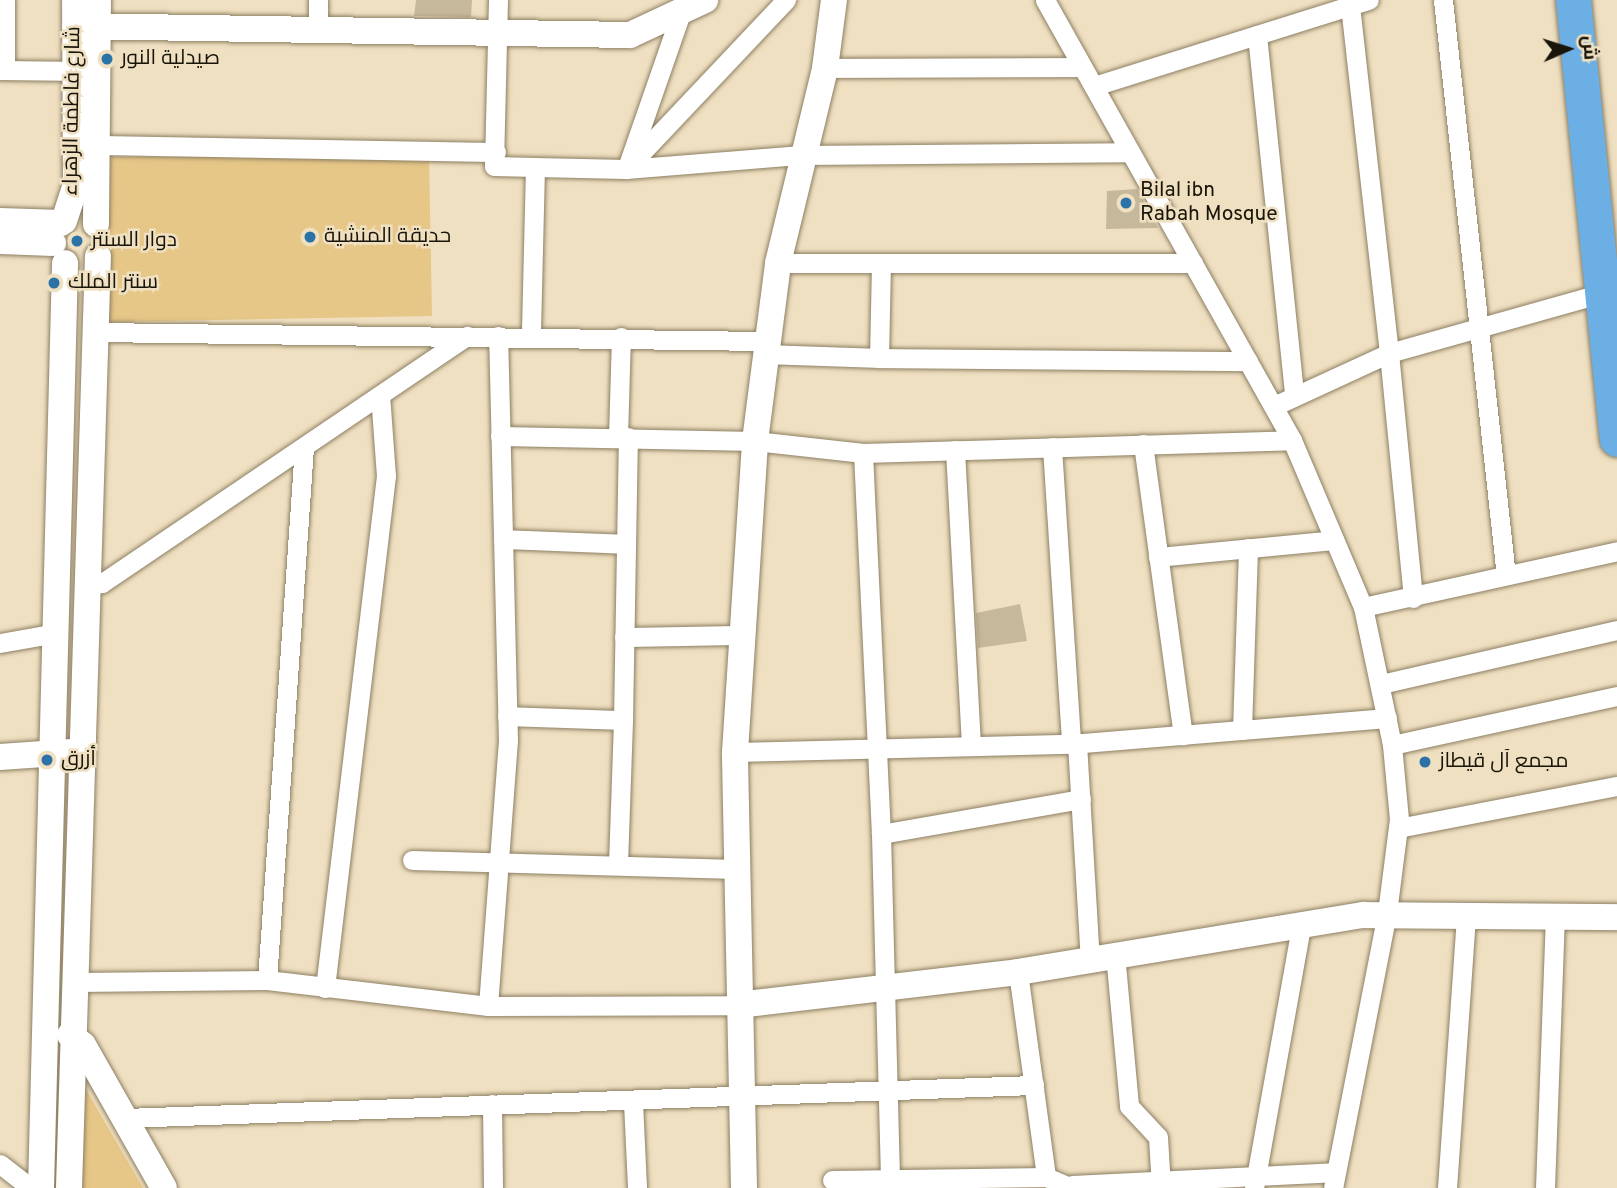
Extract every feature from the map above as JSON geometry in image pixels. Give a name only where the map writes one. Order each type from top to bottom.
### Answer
[{"type":"highway","points":[[1573,0],[1617,439]]},
{"type":"highway","points":[[1597,0],[1617,203]]},
{"type":"main road","points":[[744,1188],[738,1005],[735,752],[755,441],[778,262],[801,155],[825,68],[834,0]]},
{"type":"main road","points":[[86,13],[318,29],[630,35],[697,4]]},
{"type":"main road","name":"شارع فاطمة الزهراء","points":[[41,1188],[57,632],[61,237],[76,184],[85,71],[86,13]]},
{"type":"main road","name":"شارع فاطمة الزهراء","points":[[69,1188],[94,332],[98,256],[103,240],[96,224],[97,145],[85,71]]},
{"type":"main road","points":[[0,241],[61,237],[84,217],[96,224]]},
{"type":"main road","points":[[0,221],[61,237],[86,265],[98,256]]},
{"type":"main road","points":[[0,757],[82,752]]},
{"type":"main road","points":[[738,1005],[1018,972],[1302,922],[1387,913],[1617,917]]},
{"type":"main road","points":[[47,1017],[75,1039],[125,1118],[164,1188]]},
{"type":"street","points":[[5,0],[2,70],[85,71]]},
{"type":"street","points":[[318,0],[318,29]]},
{"type":"street","points":[[498,0],[494,166],[626,169],[801,155],[1129,152]]},
{"type":"street","points":[[626,169],[786,0]]},
{"type":"street","points":[[832,1180],[983,1183],[1046,1177],[1072,1186],[1334,1180],[1387,913],[1398,828],[1392,745],[1363,607],[1292,440],[1045,0]]},
{"type":"street","points":[[1443,0],[1506,576]]},
{"type":"street","points":[[1094,86],[1257,35],[1319,8],[1359,3],[1413,598]]},
{"type":"street","points":[[626,169],[697,4]]},
{"type":"street","points":[[1257,35],[1294,396]]},
{"type":"street","points":[[825,68],[1082,67]]},
{"type":"street","points":[[97,145],[496,152]]},
{"type":"street","points":[[531,336],[535,167]]},
{"type":"street","points":[[778,262],[1193,263]]},
{"type":"street","points":[[879,358],[881,263]]},
{"type":"street","points":[[1273,406],[1389,353],[1602,293]]},
{"type":"street","points":[[94,332],[621,337],[879,358],[1248,361]]},
{"type":"street","points":[[86,585],[102,583],[467,336]]},
{"type":"street","points":[[488,1006],[507,716],[498,336]]},
{"type":"street","points":[[618,864],[626,544],[621,337]]},
{"type":"street","points":[[325,988],[386,476],[380,395]]},
{"type":"street","points":[[500,436],[755,441],[863,453],[1292,440]]},
{"type":"street","points":[[1143,444],[1183,734]]},
{"type":"street","points":[[267,980],[304,447]]},
{"type":"street","points":[[1052,447],[1074,743],[1103,957],[1129,1106],[1158,1137],[1161,1184]]},
{"type":"street","points":[[955,450],[971,747]]},
{"type":"street","points":[[863,453],[887,987],[890,1183]]},
{"type":"street","points":[[503,539],[626,544]]},
{"type":"street","points":[[1158,557],[1334,540]]},
{"type":"street","points":[[1242,730],[1248,548]]},
{"type":"street","points":[[1363,607],[1617,551]]},
{"type":"street","points":[[1381,684],[1617,630]]},
{"type":"street","points":[[0,643],[57,632]]},
{"type":"street","points":[[624,637],[741,635]]},
{"type":"street","points":[[1392,745],[1617,696]]},
{"type":"street","points":[[507,716],[623,720]]},
{"type":"street","points":[[735,752],[1074,743],[1387,718]]},
{"type":"street","points":[[1398,828],[1617,786]]},
{"type":"street","points":[[881,834],[1081,799]]},
{"type":"street","points":[[412,860],[499,859],[736,869]]},
{"type":"street","points":[[1447,1188],[1466,916]]},
{"type":"street","points":[[1545,1188],[1555,916]]},
{"type":"street","points":[[1255,1182],[1302,922]]},
{"type":"street","points":[[1018,972],[1046,1177]]},
{"type":"street","points":[[76,982],[267,980],[488,1006],[738,1005]]},
{"type":"street","points":[[125,1118],[492,1104],[633,1102],[740,1095],[1034,1085]]},
{"type":"street","points":[[633,1102],[636,1188]]},
{"type":"street","points":[[492,1104],[493,1188]]},
{"type":"street","points":[[0,1164],[31,1188]]},
{"type":"shaded area","points":[[109,157],[429,157],[432,316],[108,322]]},
{"type":"shaded area","points":[[77,1074],[143,1188],[77,1188]]},
{"type":"building","points":[[416,0],[472,0],[471,17],[414,16]]},
{"type":"building","name":"Bilal ibn Rabah Mosque","points":[[1137,189],[1158,228],[1106,229],[1107,191]]},
{"type":"building","points":[[1020,604],[1027,641],[978,648],[976,613]]},
{"type":"place","name":"صيدلية النور","points":[[107,59]]},
{"type":"place","name":"Bilal ibn Rabah Mosque","points":[[1126,203]]},
{"type":"place","name":"حديقة المنشية","points":[[310,237]]},
{"type":"place","name":"دوار السنتر","points":[[77,241]]},
{"type":"place","name":"سنتر الملك","points":[[54,283]]},
{"type":"place","name":"أزرق","points":[[47,760]]},
{"type":"place","name":"مجمع آل قيطاز","points":[[1425,762]]}]
